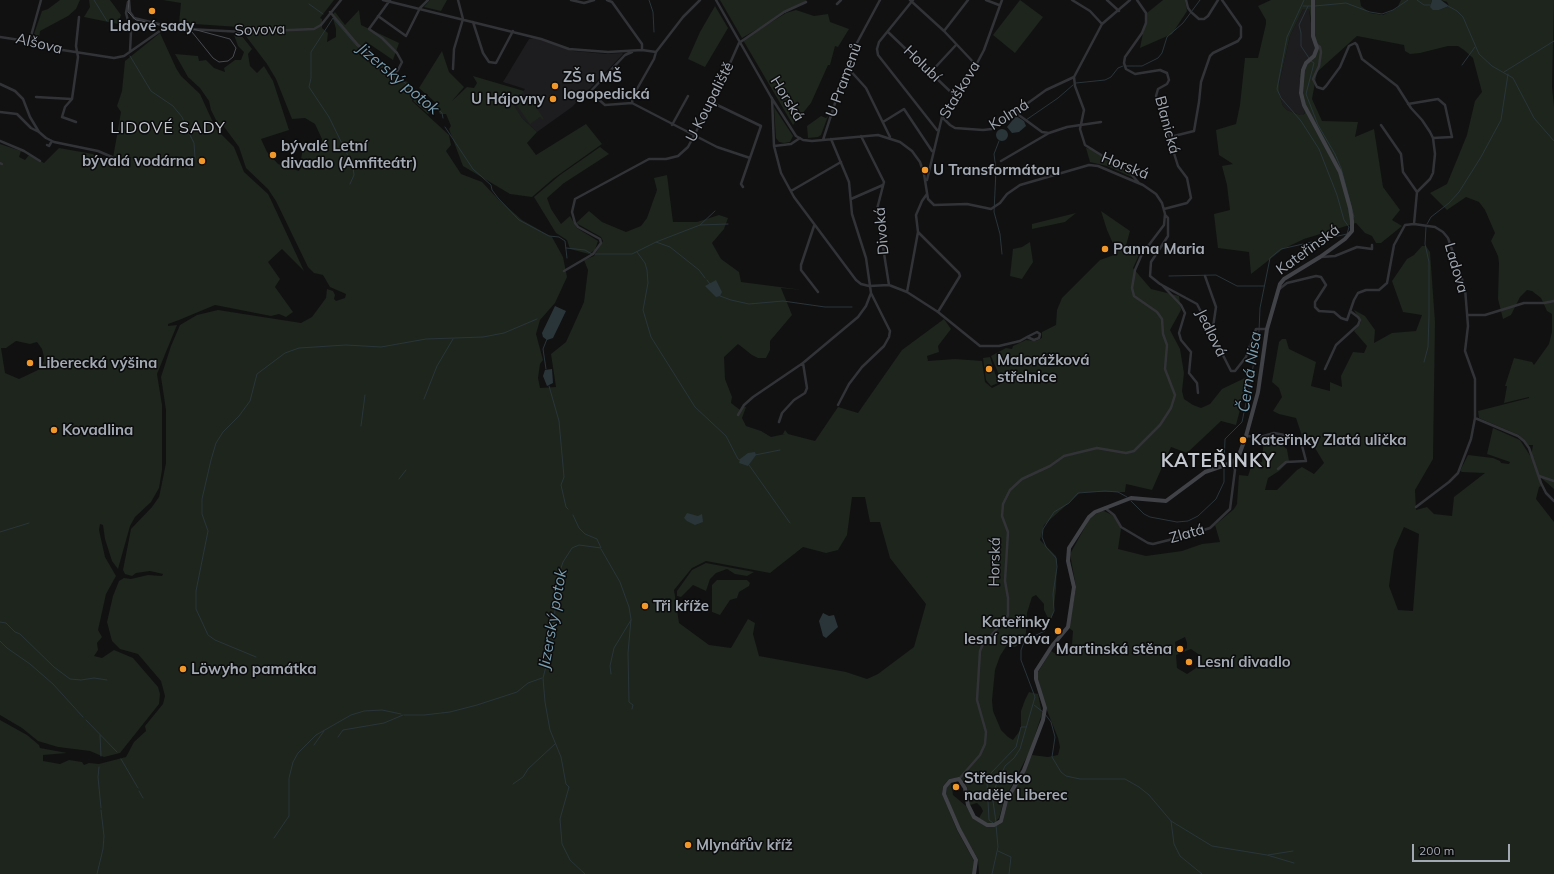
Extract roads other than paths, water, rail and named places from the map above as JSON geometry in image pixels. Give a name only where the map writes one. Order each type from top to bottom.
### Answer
[{"type":"street","points":[[129,0],[130,12],[134,18],[167,26]]},
{"type":"street","points":[[129,0],[126,13],[130,32],[130,51]]},
{"type":"street","name":"Sovova","points":[[167,26],[188,29],[242,32],[314,29],[321,25],[341,0]]},
{"type":"street","points":[[383,0],[463,19],[569,48],[608,52],[635,50],[656,52]]},
{"type":"street","points":[[378,16],[406,36],[420,8],[428,0]]},
{"type":"street","points":[[453,70],[454,49],[463,19],[458,0]]},
{"type":"street","points":[[571,0],[584,3],[594,0]]},
{"type":"street","points":[[607,0],[612,2],[642,44],[642,50]]},
{"type":"street","points":[[632,103],[633,96],[654,59],[656,52],[683,17],[700,0]]},
{"type":"street","name":"Horská","points":[[716,0],[791,129],[800,138],[812,141],[878,135],[890,138],[903,144],[912,151],[922,168],[929,201],[934,205],[967,204],[991,209],[1000,204],[1007,194],[1020,185],[1089,165],[1098,166],[1140,183],[1156,194],[1164,209],[1165,214],[1163,228],[1142,254],[1135,270],[1132,288],[1134,296],[1157,312],[1162,319],[1163,334],[1167,345],[1165,369],[1175,396],[1171,408],[1160,425],[1134,451],[1126,453],[1097,448],[1064,456],[1046,468],[1022,479],[1010,490],[1003,504],[1002,516],[1009,537],[1004,581],[1008,598],[1008,615],[983,644],[980,651],[977,700],[986,732],[985,744],[980,755],[959,779],[950,781],[945,787],[944,794],[957,824],[976,860],[974,874]]},
{"type":"street","points":[[837,4],[841,0]]},
{"type":"street","name":"U Pramenů","points":[[823,140],[854,48],[880,0]]},
{"type":"street","points":[[938,130],[878,56],[878,45],[912,0],[976,65]]},
{"type":"street","points":[[944,31],[968,0]]},
{"type":"street","points":[[986,0],[999,5]]},
{"type":"street","name":"Staškova","points":[[926,182],[942,117],[955,96],[965,86],[984,50],[1002,0]]},
{"type":"street","points":[[1072,0],[1090,11],[1102,24]]},
{"type":"street","points":[[1107,0],[1119,11]]},
{"type":"street","points":[[1130,0],[1102,24],[1074,77],[1075,86],[1084,110],[1081,124],[1085,145],[1125,169],[1137,178],[1140,183]]},
{"type":"street","name":"Blanická","points":[[1137,0],[1146,13],[1146,23],[1142,33],[1125,57],[1124,63],[1126,69],[1135,74],[1160,70],[1167,73],[1169,80],[1167,84],[1156,92],[1178,166],[1187,178],[1191,198],[1187,203],[1164,209]]},
{"type":"street","points":[[1186,0],[1188,8],[1199,19],[1204,19],[1208,16],[1218,0]]},
{"type":"street","points":[[1170,137],[1194,131],[1199,102],[1200,82],[1210,56],[1213,53],[1238,41],[1241,37],[1241,27],[1222,0]]},
{"type":"street","points":[[1313,0],[1313,36],[1316,44],[1320,47],[1321,52],[1319,66],[1313,79],[1317,87],[1323,89],[1326,86],[1340,67],[1349,46],[1355,43],[1362,59],[1397,86],[1408,104],[1422,120],[1433,138],[1436,154],[1433,173],[1430,179],[1416,192]]},
{"type":"street","points":[[33,42],[31,36],[42,1]]},
{"type":"street","points":[[330,12],[358,45],[395,73],[402,62],[397,53],[382,38],[369,29],[389,1]]},
{"type":"street","points":[[740,42],[784,12],[806,2]]},
{"type":"street","name":"Alšova","points":[[76,122],[62,117],[65,107],[72,99],[79,17]]},
{"type":"street","points":[[473,22],[483,53],[490,62],[496,62],[513,32]]},
{"type":"street","points":[[130,51],[167,26]]},
{"type":"street","name":"Holubí","points":[[888,32],[955,96]]},
{"type":"street","name":"Alšova","points":[[0,37],[33,42],[43,46],[77,53],[114,58],[124,56],[130,51]]},
{"type":"street","name":"U Koupaliště","points":[[565,271],[594,253],[600,243],[600,239],[578,227],[573,220],[572,212],[575,199],[649,159],[666,159],[678,156],[688,147],[712,102],[740,42]]},
{"type":"street","name":"Kateřinská","points":[[1233,462],[1238,458],[1246,436],[1258,392],[1265,329],[1278,290],[1284,278],[1320,258],[1350,234],[1353,227],[1350,208],[1340,172],[1304,105],[1301,93],[1303,70],[1306,63],[1316,52],[1316,44]]},
{"type":"street","points":[[930,73],[956,45]]},
{"type":"street","points":[[635,50],[625,55],[590,92],[605,105],[632,103],[717,147],[750,158]]},
{"type":"street","points":[[847,67],[866,88],[890,138]]},
{"type":"street","name":"Kolmá","points":[[942,117],[955,128],[983,130],[992,129],[1046,90],[1074,77]]},
{"type":"street","points":[[0,84],[15,91],[23,99],[30,117],[39,132]]},
{"type":"street","points":[[672,125],[688,96]]},
{"type":"street","points":[[36,97],[72,99]]},
{"type":"street","points":[[772,97],[774,146],[781,173],[791,191],[856,280],[861,284],[869,286],[888,284],[907,292],[938,312],[980,346],[999,346],[1020,341],[1027,337],[1037,332],[1040,334],[1039,338],[1034,340],[1027,337]]},
{"type":"street","points":[[1408,104],[1438,99],[1445,105],[1452,137],[1433,138]]},
{"type":"street","points":[[712,102],[761,126],[741,184],[743,187]]},
{"type":"street","points":[[883,122],[904,109],[933,151]]},
{"type":"street","points":[[0,112],[17,114],[31,128],[52,141],[98,151],[112,157]]},
{"type":"street","points":[[1016,112],[1042,132],[1049,133]]},
{"type":"street","points":[[1001,161],[1049,133],[1081,124],[1101,122]]},
{"type":"street","points":[[1278,290],[1287,283],[1316,276],[1321,277],[1326,285],[1315,302],[1317,310],[1334,312],[1346,320],[1349,318],[1350,311],[1358,293],[1366,290],[1380,290],[1385,286],[1394,245],[1405,225],[1414,224],[1416,192],[1403,172],[1401,154],[1381,125]]},
{"type":"street","name":"Divoká","points":[[861,136],[878,168],[884,185],[877,209],[888,284]]},
{"type":"street","points":[[774,146],[791,144],[800,138]]},
{"type":"street","points":[[831,139],[849,182],[853,218],[866,258],[871,293],[890,331],[889,337],[884,346],[862,368],[849,384],[838,405]]},
{"type":"street","points":[[0,141],[24,150],[40,161]]},
{"type":"street","points":[[48,146],[52,141]]},
{"type":"street","points":[[791,191],[841,162]]},
{"type":"street","points":[[922,168],[930,164]]},
{"type":"street","points":[[851,199],[884,185]]},
{"type":"street","points":[[907,292],[918,232],[916,216],[927,193]]},
{"type":"street","points":[[1165,214],[1168,224],[1168,238],[1156,254],[1150,271],[1152,278],[1160,284],[1181,306],[1185,313],[1180,333],[1181,340],[1191,352],[1189,373],[1197,383],[1198,393]]},
{"type":"street","name":"Ladova","points":[[1414,224],[1429,226],[1443,232],[1451,244],[1463,282],[1468,326],[1465,351],[1475,379],[1475,418],[1470,440],[1458,473],[1449,482],[1416,506]]},
{"type":"street","points":[[815,225],[801,265],[801,270],[818,292]]},
{"type":"street","points":[[918,232],[959,273],[960,276],[938,312]]},
{"type":"street","points":[[1320,258],[1335,256],[1357,247],[1372,249],[1372,245]]},
{"type":"street","points":[[1205,276],[1216,307],[1212,335]]},
{"type":"street","name":"Jedlová","points":[[1160,284],[1195,302],[1230,371],[1235,371],[1246,356],[1256,328],[1265,329]]},
{"type":"street","points":[[738,415],[744,405],[753,397],[803,363],[858,317],[866,306],[871,293]]},
{"type":"street","points":[[1467,315],[1485,315],[1524,303],[1544,303],[1554,301]]},
{"type":"street","points":[[1325,369],[1336,345],[1358,325],[1360,320],[1350,311]]},
{"type":"street","points":[[779,422],[782,413],[794,400],[805,393],[807,388],[803,363]]},
{"type":"street","points":[[1475,418],[1518,436],[1524,441],[1529,448],[1538,476],[1546,493],[1554,501]]},
{"type":"street","points":[[1246,436],[1260,437],[1274,433],[1300,438],[1306,462],[1286,462],[1278,469]]},
{"type":"street","points":[[959,779],[965,788],[968,805],[972,814],[983,823],[992,825],[1001,821],[1006,801],[1026,765],[1043,720],[1045,708],[1036,679],[1036,671],[1052,646],[1068,628],[1074,587],[1068,561],[1069,548],[1089,517],[1104,508],[1122,500],[1131,498],[1166,501],[1205,472],[1233,462]]},
{"type":"street","name":"Zlatá","points":[[1104,508],[1114,515],[1121,528],[1148,543],[1153,544],[1210,528],[1230,509],[1235,470],[1233,462]]},
{"type":"street","points":[[1538,476],[1554,481]]},
{"type":"waterway","points":[[94,0],[107,21]]},
{"type":"waterway","points":[[649,0],[653,12],[654,32]]},
{"type":"waterway","points":[[1126,66],[1142,66],[1158,58],[1162,53],[1167,37],[1183,23],[1200,0]]},
{"type":"waterway","name":"Černá Nisa","points":[[1224,465],[1225,439],[1242,422],[1251,379],[1259,331],[1260,308],[1270,258],[1281,249],[1347,234],[1349,227],[1344,220],[1337,195],[1319,149],[1301,121],[1281,98],[1277,89],[1287,37],[1304,0]]},
{"type":"waterway","points":[[1315,6],[1346,3],[1370,12],[1382,14],[1393,10],[1408,0]]},
{"type":"waterway","points":[[1417,0],[1424,5],[1431,5]]},
{"type":"waterway","name":"Jizerský potok","points":[[309,4],[323,14]]},
{"type":"waterway","points":[[1303,6],[1311,6]]},
{"type":"waterway","points":[[1308,6],[1299,25],[1301,33],[1301,46],[1309,58]]},
{"type":"waterway","points":[[1448,6],[1457,11],[1463,17],[1479,54],[1492,66],[1513,78],[1534,118],[1554,141]]},
{"type":"waterway","points":[[350,184],[354,175],[353,166],[329,117],[309,87],[311,78],[311,52],[333,18],[357,46],[426,99],[442,113],[443,118]]},
{"type":"waterway","points":[[1504,72],[1554,41]]},
{"type":"waterway","points":[[1462,65],[1475,47]]},
{"type":"waterway","points":[[130,56],[151,91],[173,106],[182,117],[186,126]]},
{"type":"waterway","points":[[1311,61],[1314,63],[1306,94],[1318,125],[1335,154],[1341,168],[1354,217],[1352,218]]},
{"type":"waterway","points":[[1076,83],[1105,80],[1111,77],[1118,68],[1123,66]]},
{"type":"waterway","points":[[1427,224],[1431,217],[1449,203],[1459,192],[1481,157],[1501,120],[1508,74]]},
{"type":"waterway","points":[[1026,120],[1058,98],[1073,85]]},
{"type":"waterway","name":"Jizerský potok","points":[[445,127],[473,169],[491,185],[492,190],[498,198],[519,220],[549,236],[559,237],[565,241],[567,258]]},
{"type":"waterway","points":[[187,129],[194,143],[195,158],[189,169]]},
{"type":"waterway","points":[[999,141],[994,154],[996,170],[994,212],[1000,234],[1002,254]]},
{"type":"waterway","points":[[700,225],[715,211]]},
{"type":"waterway","points":[[656,242],[700,225],[728,224]]},
{"type":"waterway","points":[[1424,362],[1428,347],[1429,316],[1429,262],[1425,244],[1426,227]]},
{"type":"waterway","points":[[595,254],[632,254],[656,242],[670,247],[699,270],[705,278]]},
{"type":"waterway","points":[[566,248],[585,250],[592,254]]},
{"type":"waterway","points":[[637,252],[645,263],[647,270],[648,283],[643,310],[651,337],[695,407],[726,436],[738,459],[740,460]]},
{"type":"waterway","points":[[1169,276],[1216,275],[1237,286],[1264,286]]},
{"type":"waterway","points":[[707,280],[710,284]]},
{"type":"waterway","points":[[720,296],[749,304],[783,301],[825,307],[852,307]]},
{"type":"waterway","points":[[256,657],[215,640],[208,635],[196,609],[196,591],[208,531],[202,514],[202,499],[211,460],[216,443],[223,432],[239,416],[250,401],[257,374],[285,353],[299,348],[346,345],[381,347],[426,339],[483,337],[504,333],[537,319]]},
{"type":"waterway","points":[[424,399],[437,366],[453,339]]},
{"type":"waterway","name":"Jizerský potok","points":[[546,369],[543,349],[547,339]]},
{"type":"waterway","name":"Jizerský potok","points":[[549,386],[559,421],[564,477],[561,485],[566,507],[568,509]]},
{"type":"waterway","points":[[361,426],[365,395]]},
{"type":"waterway","points":[[755,455],[780,450]]},
{"type":"waterway","points":[[749,465],[790,523]]},
{"type":"waterway","name":"Černá Nisa","points":[[1131,501],[1144,514],[1150,517],[1177,522],[1188,521],[1198,516],[1216,499],[1224,482],[1224,468]]},
{"type":"waterway","points":[[399,479],[406,470]]},
{"type":"waterway","name":"Černá Nisa","points":[[996,822],[992,794],[1005,766],[1014,758],[1020,749],[1035,697],[1021,660],[1021,650],[1025,640],[1045,631],[1054,611],[1053,594],[1057,567],[1056,558],[1046,547],[1042,537],[1043,529],[1054,512],[1069,503],[1078,493],[1105,491],[1118,492],[1127,497]]},
{"type":"waterway","name":"Jizerský potok","points":[[573,515],[579,528],[585,534],[597,539],[601,548],[579,545],[572,548],[563,562],[558,577],[552,643],[543,678],[545,702],[550,730],[561,757],[566,784],[569,787],[560,819],[562,844],[570,860],[585,874]]},
{"type":"waterway","points":[[0,532],[29,523]]},
{"type":"waterway","points":[[601,549],[620,582],[629,607],[631,619],[628,653],[629,702],[633,705],[632,709]]},
{"type":"waterway","points":[[611,674],[610,666],[614,648],[631,620]]},
{"type":"waterway","points":[[0,622],[6,623],[15,632],[20,634],[54,667],[70,679],[81,680],[94,678],[107,680]]},
{"type":"waterway","points":[[0,641],[53,684],[83,717]]},
{"type":"waterway","points":[[404,715],[424,715],[450,712],[477,705],[517,692],[528,683],[542,678]]},
{"type":"waterway","points":[[1034,705],[1043,712]]},
{"type":"waterway","points":[[274,838],[289,816],[289,778],[293,762],[298,753],[316,735],[351,715],[364,711],[382,710],[401,714]]},
{"type":"waterway","points":[[1045,714],[1051,722],[1055,737],[1052,757],[1061,772],[1066,776],[1080,779],[1125,779],[1139,787],[1149,795],[1171,821],[1174,844],[1180,856],[1202,874]]},
{"type":"waterway","points":[[338,737],[343,730],[384,723],[403,715]]},
{"type":"waterway","points":[[86,720],[117,752]]},
{"type":"waterway","points":[[993,823],[989,820],[987,783],[991,773],[1016,747],[1021,727],[1026,727]]},
{"type":"waterway","points":[[314,745],[324,731]]},
{"type":"waterway","points":[[100,735],[101,756]]},
{"type":"waterway","points":[[513,784],[523,777],[528,769],[555,744]]},
{"type":"waterway","points":[[121,759],[138,788]]},
{"type":"waterway","points":[[99,767],[98,777],[101,808]]},
{"type":"waterway","points":[[139,791],[143,798]]},
{"type":"waterway","points":[[97,874],[103,849],[104,836],[101,810]]},
{"type":"waterway","points":[[1171,821],[1212,846],[1267,855],[1294,863]]},
{"type":"waterway","name":"Černá Nisa","points":[[992,874],[998,847],[996,825]]},
{"type":"waterway","points":[[998,851],[1011,857],[1009,874]]},
{"type":"waterway","points":[[1268,855],[1293,851]]},
{"type":"tram line","points":[[129,0],[128,12],[136,20],[192,32],[213,58],[219,62],[228,61],[233,57],[236,48],[230,39],[193,29]]},
{"type":"place","name":"Lidové sady","points":[[152,11]]},
{"type":"place","name":"ZŠ a MŠ logopedická","points":[[555,86]]},
{"type":"place","name":"U Hájovny","points":[[553,99]]},
{"type":"place","name":"bývalé Letní divadlo (Amfiteátr)","points":[[273,155]]},
{"type":"place","name":"bývalá vodárna","points":[[202,161]]},
{"type":"place","name":"U Transformátoru","points":[[925,170]]},
{"type":"place","name":"Panna Maria","points":[[1105,249]]},
{"type":"place","name":"Liberecká výšina","points":[[30,363]]},
{"type":"place","name":"Malorážková střelnice","points":[[989,369]]},
{"type":"place","name":"Kovadlina","points":[[54,430]]},
{"type":"place","name":"Kateřinky Zlatá ulička","points":[[1243,440]]},
{"type":"place","name":"Tři kříže","points":[[645,606]]},
{"type":"place","name":"Kateřinky lesní správa","points":[[1058,631]]},
{"type":"place","name":"Martinská stěna","points":[[1180,649]]},
{"type":"place","name":"Lesní divadlo","points":[[1189,662]]},
{"type":"place","name":"Löwyho památka","points":[[183,669]]},
{"type":"place","name":"Středisko naděje Liberec","points":[[956,787]]},
{"type":"place","name":"Mlynářův kříž","points":[[688,845]]},
{"type":"district","name":"LIDOVÉ SADY","points":[[168,128]]},
{"type":"district","name":"KATEŘINKY","points":[[1218,461]]}]
